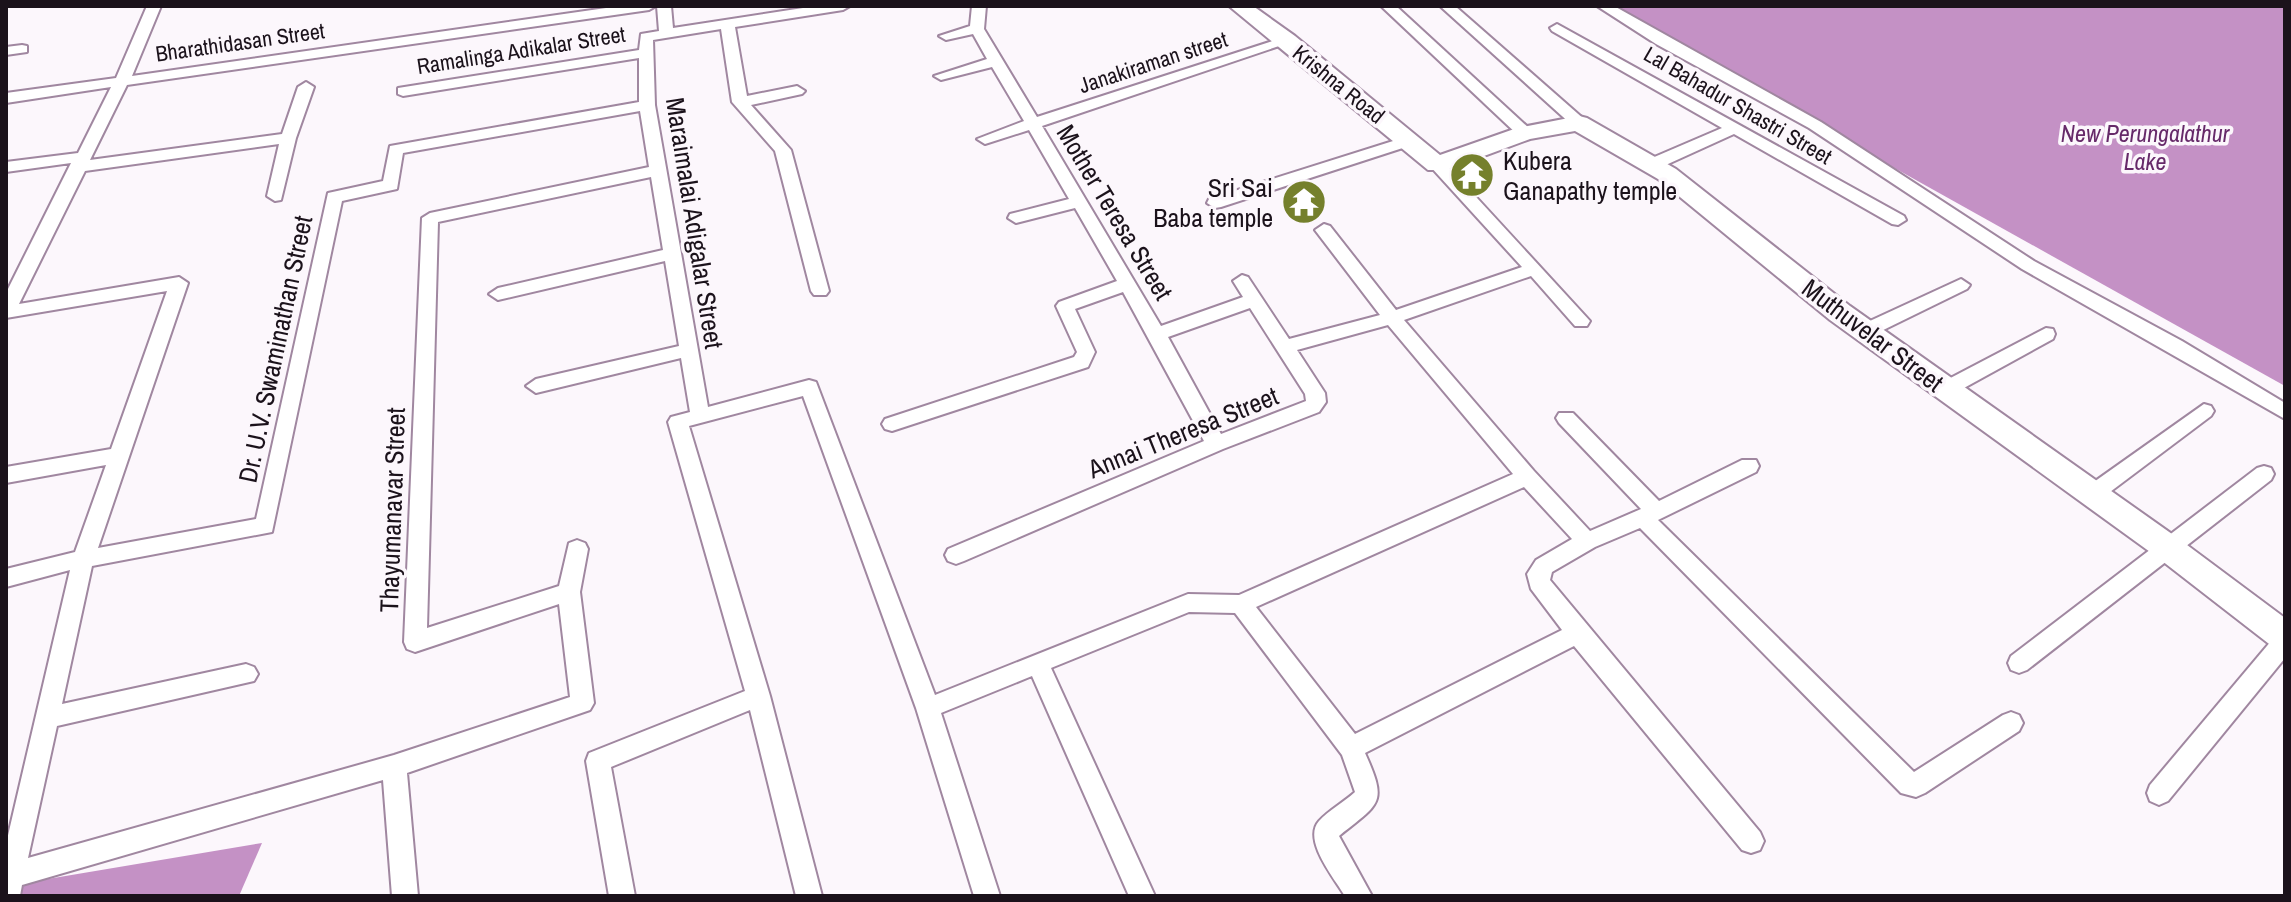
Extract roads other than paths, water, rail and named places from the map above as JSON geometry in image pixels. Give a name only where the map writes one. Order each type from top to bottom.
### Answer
[{"type":"street","points":[[6,312],[122,81],[154,6]]},
{"type":"street","name":"Bharathidasan Street","points":[[6,98],[649,6]]},
{"type":"street","points":[[664,6],[666,34]]},
{"type":"street","name":"Ramalinga Adikalar Street","points":[[403,91],[646,45],[666,34],[843,6]]},
{"type":"street","points":[[946,36],[977,29],[979,6]]},
{"type":"street","name":"Krishna Road","points":[[1239,6],[1287,41],[1437,165]]},
{"type":"street","points":[[1388,6],[1525,133]]},
{"type":"street","points":[[1447,6],[1579,123]]},
{"type":"street","points":[[1604,6],[1856,149],[2028,265],[2175,346],[2285,412]]},
{"type":"street","points":[[727,24],[740,102],[783,150],[820,291]]},
{"type":"street","name":"Lal Bahadur Shastri Street","points":[[1557,28],[1898,220]]},
{"type":"street","name":"Mother Teresa Street","points":[[977,29],[1157,334],[1216,444]]},
{"type":"street","name":"Janakiraman street","points":[[985,139],[1287,41]]},
{"type":"street","name":"Maraimalai Adigalar Street","points":[[646,45],[647,105],[700,416]]},
{"type":"street","points":[[6,51],[22,49]]},
{"type":"street","points":[[941,76],[996,61]]},
{"type":"street","points":[[275,196],[288,138],[306,87]]},
{"type":"street","points":[[740,102],[797,91]]},
{"type":"street","name":"Dr. U.V. Swaminathan Street","points":[[83,559],[265,526],[334,197],[391,185],[396,149],[647,105]]},
{"type":"street","points":[[1579,123],[1525,133],[1437,165],[1581,321]]},
{"type":"street","name":"Muthuvelar Street","points":[[1579,123],[1651,165],[1865,331],[2168,548],[2285,639]]},
{"type":"street","points":[[1651,165],[1734,128]]},
{"type":"street","points":[[6,167],[80,162],[288,138]]},
{"type":"street","points":[[1215,203],[1409,141]]},
{"type":"street","name":"Thayumanavar Street","points":[[569,592],[415,642],[430,218],[658,170]]},
{"type":"street","points":[[1016,218],[1079,202]]},
{"type":"street","points":[[1324,230],[1392,318],[1527,477],[1587,541]]},
{"type":"street","points":[[498,294],[672,254]]},
{"type":"street","points":[[1286,346],[1392,318],[1534,269]]},
{"type":"street","name":"Annai Theresa Street","points":[[956,555],[1216,444],[1306,411],[1316,402],[1315,393],[1242,281]]},
{"type":"street","points":[[6,312],[179,283],[83,559],[10,885],[394,766],[582,703],[569,592],[577,549]]},
{"type":"street","points":[[892,424],[1081,362],[1086,352],[1064,310],[1065,306],[1127,284]]},
{"type":"street","points":[[1865,331],[1961,285]]},
{"type":"street","points":[[1157,334],[1254,300]]},
{"type":"street","points":[[1946,389],[2046,334]]},
{"type":"street","points":[[536,386],[688,350]]},
{"type":"street","points":[[809,896],[758,696],[678,422],[809,387],[928,708],[987,896]]},
{"type":"street","points":[[2091,495],[2204,411]]},
{"type":"street","points":[[1566,418],[1650,514],[1910,785],[1916,785],[2011,723]]},
{"type":"street","points":[[6,475],[119,455]]},
{"type":"street","points":[[1749,466],[1587,541],[1544,566],[1538,574],[1539,583],[1577,633],[1751,841]]},
{"type":"street","points":[[2019,663],[2264,474]]},
{"type":"street","points":[[928,708],[1188,603],[1241,604],[1527,477]]},
{"type":"street","points":[[6,578],[83,559]]},
{"type":"street","points":[[1241,604],[1351,748],[1367,785],[1367,794],[1328,827],[1326,835],[1359,896]]},
{"type":"street","points":[[1351,748],[1577,633]]},
{"type":"street","points":[[2159,793],[2285,639]]},
{"type":"street","points":[[1038,664],[1142,896]]},
{"type":"street","points":[[47,718],[246,674]]},
{"type":"street","points":[[622,896],[598,761],[758,696]]},
{"type":"street","points":[[394,766],[405,896]]},
{"type":"water","name":"New Perungalathur Lake","points":[[1604,6],[2285,6],[2285,386]]},
{"type":"water","points":[[262,843],[239,896],[6,896],[6,886]]},
{"type":"place","name":"Kubera Ganapathy temple","points":[[1472,175]]},
{"type":"place","name":"Sri Sai Baba temple","points":[[1304,202]]}]
